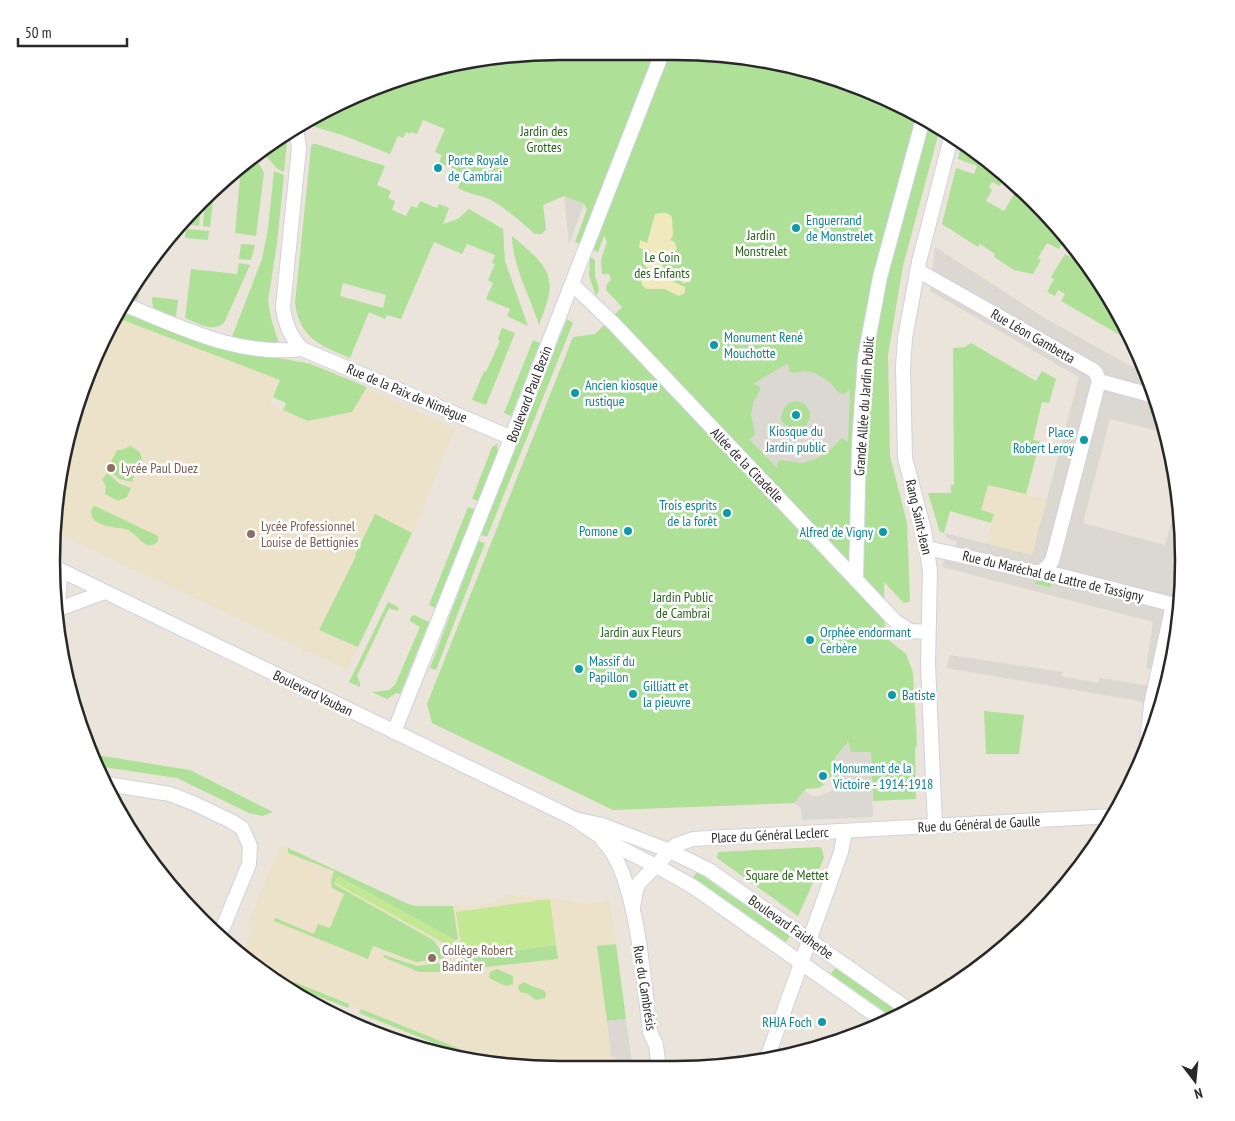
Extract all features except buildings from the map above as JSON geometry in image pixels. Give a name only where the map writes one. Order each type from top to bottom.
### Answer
[{"type":"street","name":"Boulevard Paul Bezin","points":[[394,732],[512,438],[659,60]]},
{"type":"street","name":"Grande Allée du Jardin Public","points":[[856,580],[860,426],[865,357],[880,277],[921,125]]},
{"type":"street","points":[[297,135],[299,148],[283,307],[286,326],[302,349]]},
{"type":"street","name":"Rang Saint-Jean","points":[[935,826],[928,632],[930,571],[924,530],[906,462],[903,427],[904,344],[918,270],[950,142]]},
{"type":"street","name":"Rue Léon Gambetta","points":[[918,270],[1093,370],[1099,381]]},
{"type":"street","name":"Allée de la Citadelle","points":[[572,284],[614,324],[856,580],[903,627],[914,632],[928,632]]},
{"type":"street","name":"Rue de la Paix de Nimègue","points":[[129,306],[230,345],[282,351],[302,349],[512,438]]},
{"type":"street","points":[[1041,572],[1052,561],[1099,381],[1145,391]]},
{"type":"street","name":"Rue du Maréchal de Lattre de Tassigny","points":[[927,548],[1041,572],[1173,605]]},
{"type":"street","name":"Boulevard Vauban","points":[[60,570],[575,819],[602,825],[670,851]]},
{"type":"street","points":[[62,608],[105,592]]},
{"type":"street","points":[[1150,715],[1171,626]]},
{"type":"street","points":[[114,785],[170,794],[200,806],[242,828],[250,846],[249,864],[222,929]]},
{"type":"street","name":"Rue du Général de Gaulle","points":[[845,831],[1105,816]]},
{"type":"street","name":"Boulevard Vauban","points":[[575,819],[596,836],[656,866]]},
{"type":"street","name":"Place du Général Leclerc","points":[[656,866],[670,851],[682,842],[693,839],[845,831],[843,846],[769,1051]]},
{"type":"street","name":"Rue du Cambrésis","points":[[596,836],[609,846],[624,877],[633,907],[650,1032],[656,1045],[658,1061]]},
{"type":"street","name":"Boulevard Faidherbe","points":[[670,851],[716,874],[903,1006]]},
{"type":"street","name":"Rue du Cambrésis","points":[[633,907],[637,886],[656,866]]},
{"type":"street","name":"Boulevard Faidherbe","points":[[656,866],[695,888],[878,1017]]},
{"type":"shaded area","points":[[564,196],[584,204],[569,244]]},
{"type":"shaded area","name":"Place Robert Leroy","points":[[935,247],[1043,317],[1137,370],[1150,407],[1149,413],[1153,414],[1158,431],[1110,419],[1083,523],[1165,545],[1173,517],[1175,560],[1171,626],[1158,690],[1153,706],[1139,701],[947,668],[949,655],[1062,672],[1061,676],[1098,683],[1100,678],[1151,686],[1154,670],[1146,668],[1153,622],[942,567],[947,545],[955,547],[957,541],[949,539],[944,533],[1032,555],[1079,377],[930,291]],"holes":[[[1040,577],[1054,580],[1051,588],[1035,584],[1036,579]]]},
{"type":"shaded area","points":[[122,320],[281,380],[270,404],[308,421],[352,412],[367,387],[455,429],[422,511],[347,670],[61,535],[64,495],[77,431],[98,369]]},
{"type":"shaded area","points":[[788,363],[789,371],[792,373],[806,371],[815,373],[830,382],[839,393],[843,394],[850,390],[848,442],[842,438],[828,452],[816,459],[801,463],[778,461],[777,468],[749,439],[755,434],[751,415],[753,403],[760,390],[759,386],[753,384]],"holes":[[[796,401],[805,404],[810,412],[806,426],[798,430],[789,428],[782,422],[781,417],[784,408],[791,402]]]},
{"type":"shaded area","points":[[988,485],[1047,500],[1032,556],[986,544],[994,514],[981,511]]},
{"type":"shaded area","points":[[848,742],[851,752],[871,752],[873,817],[802,820],[801,808],[794,803],[805,791],[812,796],[819,796],[831,791],[837,785],[840,768],[835,759]]},
{"type":"shaded area","name":"Collège Robert Badinter","points":[[281,844],[415,906],[480,906],[511,894],[591,903],[610,900],[626,1019],[607,1022],[611,1056],[619,1061],[528,1060],[466,1052],[283,978],[245,949],[252,928],[247,925]]},
{"type":"shaded area","points":[[626,1019],[632,1061],[619,1061],[611,1056],[607,1021]]},
{"type":"green space","name":"Jardin Public de Cambrai","points":[[560,60],[674,60],[740,64],[804,77],[866,98],[938,135],[903,266],[888,355],[890,456],[907,523],[910,598],[909,602],[904,603],[884,582],[885,637],[906,654],[913,672],[917,745],[915,749],[916,799],[873,801],[871,753],[851,752],[848,742],[835,758],[839,770],[837,783],[831,780],[834,774],[833,760],[830,779],[826,774],[819,776],[819,780],[824,785],[819,788],[806,789],[794,803],[613,810],[432,723],[427,704],[573,337],[595,334],[622,307],[606,290],[607,284],[611,280],[609,274],[602,274],[601,260],[607,242],[604,236],[598,252],[593,250],[600,230],[591,216],[580,244],[575,242],[587,209],[584,204],[564,196],[543,205],[546,229],[542,234],[535,234],[491,200],[458,188],[464,174],[439,163],[442,155],[435,152],[445,129],[423,120],[417,134],[406,132],[403,138],[398,136],[390,154],[345,136],[313,126],[339,112],[369,98],[400,87],[431,77],[495,64]]},
{"type":"green space","points":[[287,141],[284,172],[276,167],[266,156]]},
{"type":"green space","points":[[313,144],[316,144],[385,166],[377,185],[391,191],[388,198],[395,201],[392,210],[406,216],[411,206],[417,208],[420,201],[437,208],[439,204],[449,208],[443,224],[458,219],[469,209],[503,229],[505,261],[528,326],[507,316],[510,309],[486,299],[493,283],[488,280],[495,264],[492,263],[495,255],[467,244],[462,254],[434,242],[401,319],[387,315],[385,319],[369,312],[350,358],[329,349],[313,339],[301,325],[295,303],[311,147]],"holes":[[[343,283],[386,295],[383,308],[340,296]]]},
{"type":"green space","points":[[960,149],[1002,182],[1000,186],[992,182],[989,187],[992,190],[986,201],[1004,211],[1014,194],[1016,195],[1062,244],[1059,249],[1047,243],[1038,258],[1041,260],[1033,274],[1014,270],[994,257],[995,254],[980,244],[978,247],[942,224],[956,168],[974,174],[977,166],[958,159]]},
{"type":"green space","points":[[256,163],[259,164],[264,173],[256,236],[235,233],[240,176]]},
{"type":"green space","points":[[274,171],[284,175],[277,243],[268,301],[280,347],[232,337],[262,259],[268,229]]},
{"type":"green space","points":[[213,201],[210,227],[203,226],[204,210]]},
{"type":"green space","points":[[200,214],[199,226],[189,225]]},
{"type":"green space","points":[[186,229],[209,231],[208,240],[185,238]]},
{"type":"green space","points":[[512,236],[535,257],[548,274],[550,284],[549,295],[539,325],[515,259]]},
{"type":"green space","points":[[241,244],[255,245],[251,260],[239,259]]},
{"type":"green space","points":[[1065,254],[1074,259],[1091,282],[1121,336],[1061,301],[1065,294],[1058,290],[1055,296],[1047,292],[1054,279],[1051,277]]},
{"type":"green space","points":[[590,257],[595,260],[595,275],[599,290],[596,296],[589,276]]},
{"type":"green space","points":[[239,263],[250,265],[224,323],[219,326],[210,327],[185,318],[191,269],[237,274]]},
{"type":"green space","points":[[139,291],[139,295],[136,302],[132,301]]},
{"type":"green space","points":[[152,297],[178,300],[176,317],[153,308]]},
{"type":"green space","points":[[125,313],[200,343],[311,364],[367,387],[352,412],[308,421],[283,410],[286,403],[273,397],[280,380],[122,320]]},
{"type":"green space","points":[[567,319],[573,323],[487,537],[481,535]]},
{"type":"green space","points":[[502,328],[515,333],[486,405],[472,400],[484,371],[486,372],[500,341],[498,339]]},
{"type":"green space","points":[[533,340],[540,343],[511,416],[504,413]]},
{"type":"green space","points":[[971,343],[1036,381],[1042,371],[1056,379],[1049,403],[1042,402],[1033,440],[1040,441],[1026,494],[988,485],[981,510],[994,514],[991,523],[950,511],[944,533],[940,532],[928,493],[951,493],[951,485],[954,485],[953,348],[965,347]]},
{"type":"green space","points":[[497,444],[498,454],[479,501],[472,499],[492,447]]},
{"type":"green space","points":[[130,446],[137,450],[142,458],[132,482],[119,479],[108,468],[117,450]]},
{"type":"green space","points":[[107,473],[120,484],[131,488],[127,497],[118,501],[105,494],[106,486],[102,480]]},
{"type":"green space","points":[[95,506],[158,536],[157,542],[147,545],[128,530],[98,523],[91,515],[92,508]]},
{"type":"green space","points":[[468,507],[476,510],[436,608],[429,605]]},
{"type":"green space","points":[[375,514],[412,533],[358,647],[319,630]]},
{"type":"green space","points":[[478,541],[485,543],[436,670],[430,668]]},
{"type":"green space","points":[[1040,577],[1054,580],[1051,588],[1035,584],[1036,579]]},
{"type":"green space","points":[[388,602],[399,609],[397,611],[389,608],[357,676],[360,687],[349,682]]},
{"type":"green space","points":[[414,615],[429,622],[400,694],[396,693],[387,699],[372,692],[389,690],[395,685],[420,627],[410,621]]},
{"type":"green space","points":[[984,711],[1024,715],[1019,754],[986,754]]},
{"type":"green space","points":[[100,756],[190,770],[273,812],[263,816],[249,813],[177,778],[105,767]]},
{"type":"green space","name":"Square de Mettet","points":[[819,847],[822,849],[824,858],[798,916],[717,858],[718,852]]},
{"type":"green space","points":[[288,848],[408,904],[415,906],[453,906],[458,939],[455,940],[338,876],[334,884],[433,940],[447,958],[416,962],[373,946],[368,959],[274,921],[275,918],[314,934],[318,924],[330,928],[344,894],[332,888],[331,881],[334,871],[288,853]]},
{"type":"green space","points":[[697,872],[790,936],[786,942],[693,877]]},
{"type":"green space","points":[[338,876],[455,940],[451,947],[335,883]]},
{"type":"green space","points":[[550,899],[556,945],[463,958],[456,912]]},
{"type":"green space","points":[[616,944],[626,1019],[607,1021],[597,946]]},
{"type":"green space","points":[[556,945],[558,959],[459,970],[458,961],[463,958]]},
{"type":"green space","points":[[384,955],[417,966],[451,962],[452,969],[441,970],[441,972],[419,972],[383,957]]},
{"type":"green space","points":[[835,968],[895,1009],[887,1013],[831,974]]},
{"type":"green space","points":[[497,969],[513,976],[513,984],[506,986],[489,977],[490,972]]},
{"type":"green space","points":[[283,978],[349,1004],[348,1008],[306,991]]},
{"type":"green space","points":[[524,982],[544,990],[545,998],[536,1000],[528,994],[520,992],[519,985]]},
{"type":"green space","points":[[361,1009],[467,1052],[442,1046],[359,1013]]},
{"type":"sand","points":[[667,213],[672,217],[673,236],[670,240],[675,242],[677,249],[673,253],[661,256],[659,262],[665,269],[684,270],[691,276],[691,282],[683,283],[675,278],[673,280],[685,287],[685,293],[679,296],[664,289],[646,289],[642,285],[641,280],[645,274],[652,274],[652,272],[645,266],[646,252],[639,247],[640,240],[647,243],[655,214]]},
{"type":"place","name":"Porte Royale de Cambrai","points":[[438,168]]},
{"type":"place","name":"Enguerrand de Monstrelet","points":[[796,228]]},
{"type":"place","name":"Monument René Mouchotte","points":[[714,345]]},
{"type":"place","name":"Ancien kiosque rustique","points":[[575,393]]},
{"type":"place","name":"Kiosque du Jardin public","points":[[796,415]]},
{"type":"place","name":"Place Robert Leroy","points":[[1084,440]]},
{"type":"place","name":"Lycée Paul Duez","points":[[111,468]]},
{"type":"place","name":"Trois esprits de la forêt","points":[[727,513]]},
{"type":"place","name":"Pomone","points":[[628,531]]},
{"type":"place","name":"Alfred de Vigny","points":[[883,532]]},
{"type":"place","name":"Lycée Professionnel Louise de Bettignies","points":[[251,534]]},
{"type":"place","name":"Orphée endormant Cerbère","points":[[810,640]]},
{"type":"place","name":"Massif du Papillon","points":[[579,669]]},
{"type":"place","name":"Gilliatt et la pieuvre","points":[[633,694]]},
{"type":"place","name":"Batiste","points":[[892,695]]},
{"type":"place","name":"Monument de la Victoire - 1914-1918","points":[[823,776]]},
{"type":"place","name":"Collège Robert Badinter","points":[[432,958]]},
{"type":"place","name":"RHJA Foch","points":[[822,1022]]},
{"type":"park label","name":"Jardin des Grottes","points":[[544,140]]},
{"type":"park label","name":"Jardin Monstrelet","points":[[761,244]]},
{"type":"park label","name":"Le Coin des Enfants","points":[[662,266]]},
{"type":"park label","name":"Jardin aux Fleurs","points":[[641,632]]}]
